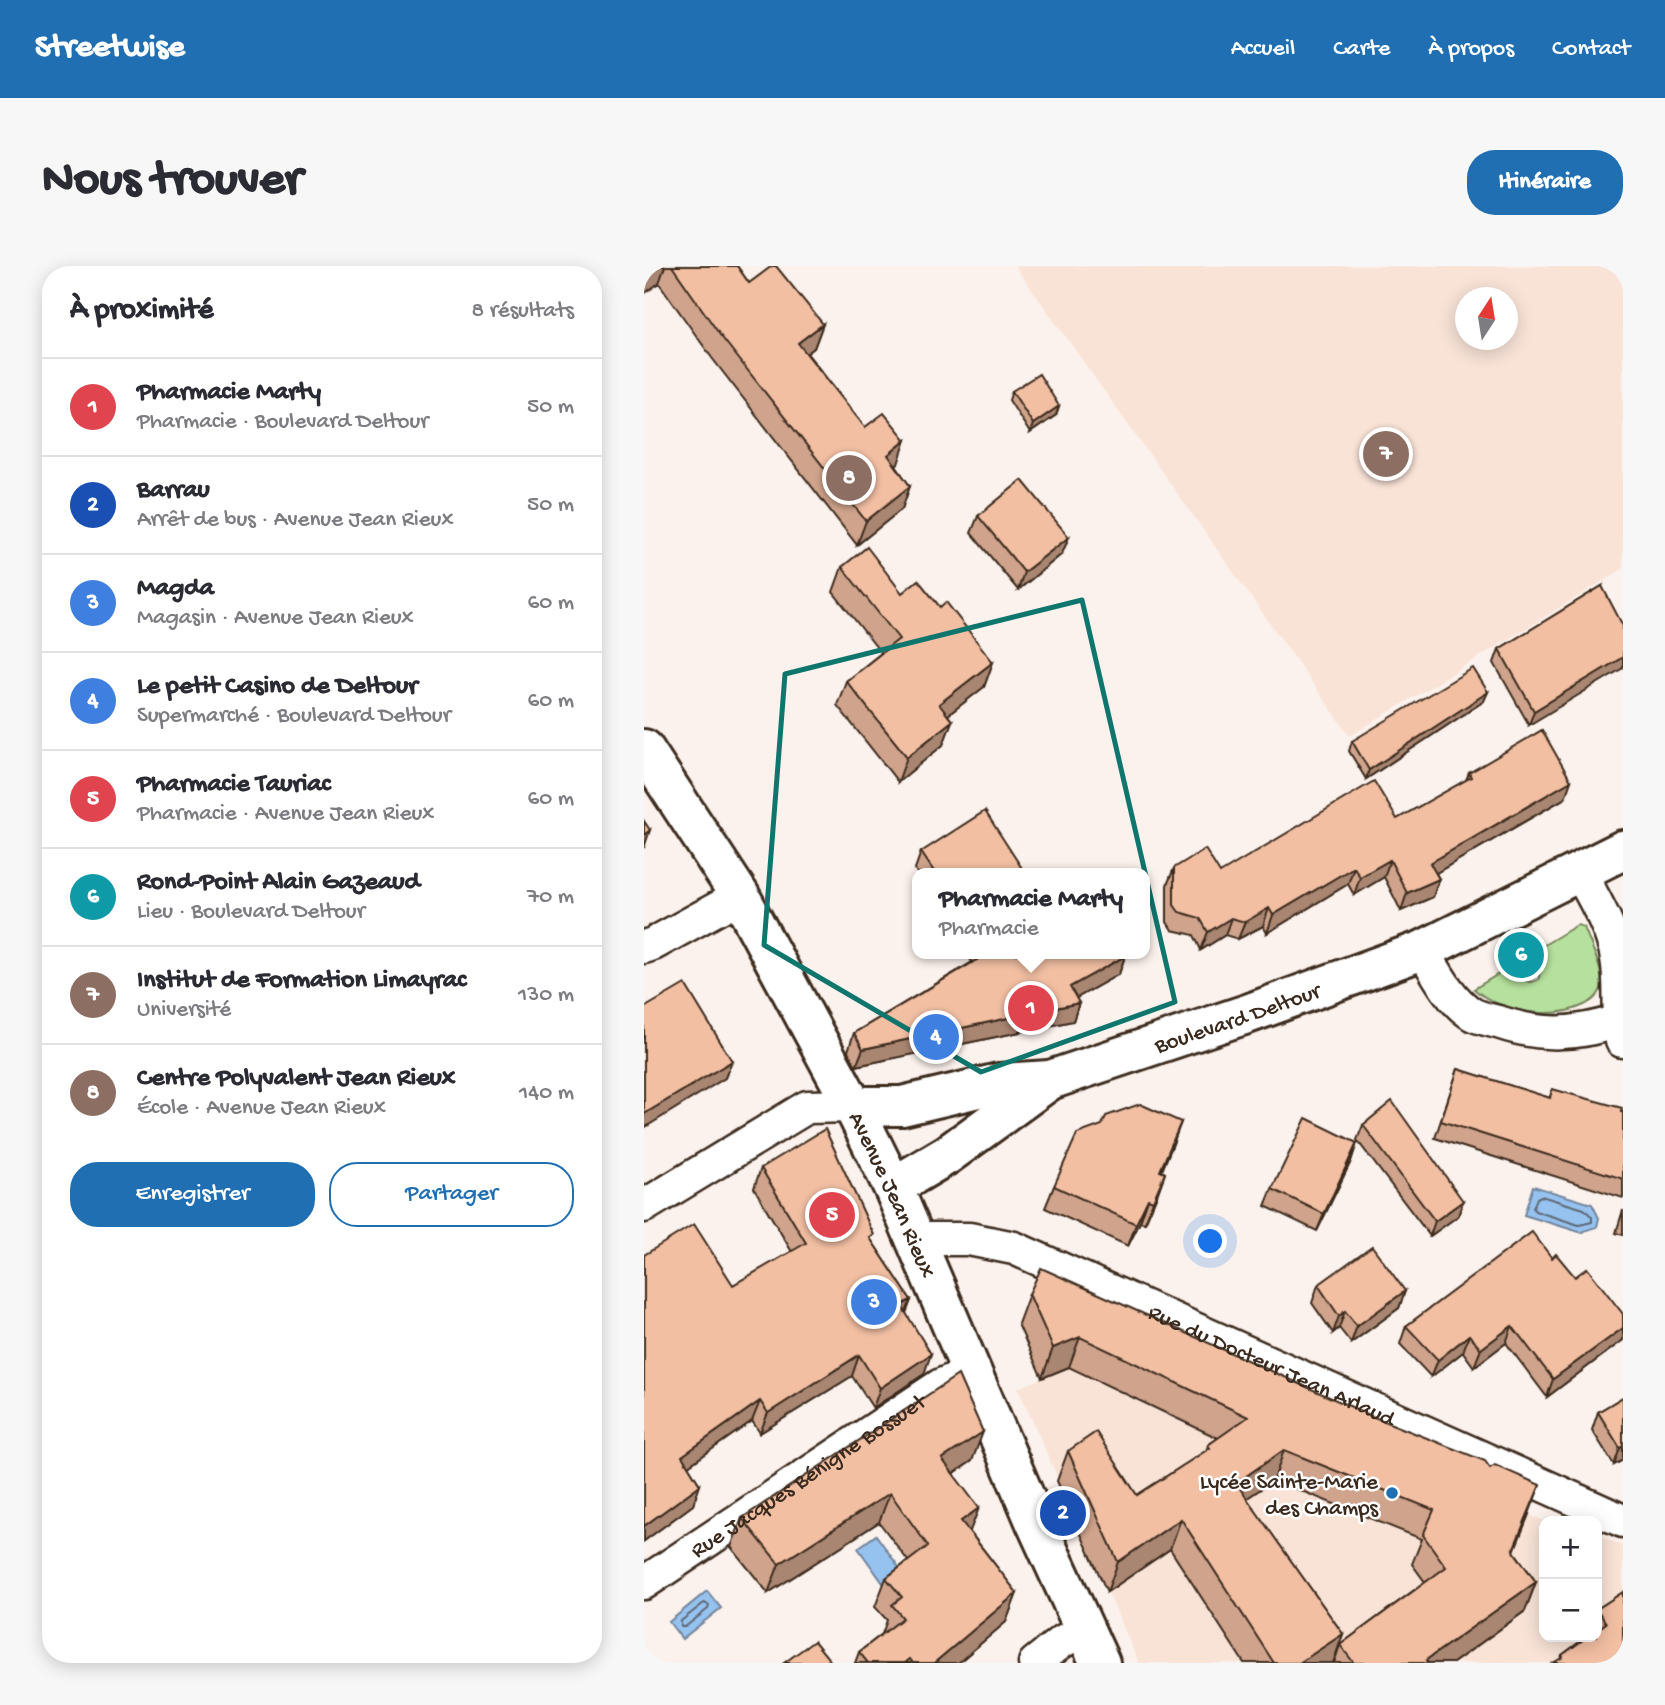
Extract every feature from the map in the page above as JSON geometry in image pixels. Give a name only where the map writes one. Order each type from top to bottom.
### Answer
[{"type":"street","name":"Avenue Jean Rieux","points":[[644,749],[740,896],[853,1106],[893,1187],[1092,1646]]},
{"type":"street","name":"Boulevard Deltour","points":[[853,1106],[902,1106],[999,1083],[1050,1080],[1247,1014],[1423,950],[1623,849]]},
{"type":"street","points":[[1423,950],[1448,992],[1472,1014],[1510,1026],[1556,1034],[1593,1029],[1621,1032],[1620,959],[1612,934],[1580,872]]},
{"type":"street","points":[[644,947],[740,896]]},
{"type":"street","name":"Boulevard Deltour","points":[[893,1187],[947,1155],[1050,1080]]},
{"type":"street","points":[[644,1206],[807,1107],[853,1106]]},
{"type":"street","name":"Rue du Docteur Jean Arlaud","points":[[915,1239],[969,1239],[1014,1248],[1623,1521]]},
{"type":"street","name":"Rue Jacques Bénigne Bossuet","points":[[644,1583],[941,1385],[972,1372]]},
{"type":"street","points":[[1035,1663],[1060,1643],[1092,1646]]},
{"type":"highlighted area","points":[[1082,600],[1175,1002],[981,1072],[764,945],[785,674]]},
{"type":"shaded area","points":[[1015,266],[1623,266],[1623,569],[1350,736]]},
{"type":"shaded area","points":[[1086,1322],[1539,1519],[1539,1642],[1602,1642],[1602,1536],[1623,1546],[1623,1663],[1139,1663],[1018,1388],[1042,1378],[1018,1324]]},
{"type":"green space","points":[[1577,925],[1584,927],[1602,977],[1600,991],[1589,1002],[1570,1010],[1541,1013],[1497,1003],[1474,989],[1520,961],[1523,966],[1520,973],[1526,981],[1539,979],[1540,967],[1526,956]]},
{"type":"water","points":[[1533,1186],[1592,1204],[1599,1218],[1597,1227],[1583,1233],[1524,1215]]},
{"type":"water","points":[[876,1535],[901,1570],[883,1583],[858,1548]]},
{"type":"water","points":[[707,1591],[721,1608],[682,1639],[669,1622]]},
{"type":"building","points":[[644,266],[659,266],[644,277]]},
{"type":"building","points":[[672,266],[737,266],[749,283],[772,266],[776,266],[823,324],[798,343],[865,427],[884,413],[906,440],[888,455],[910,486],[866,521],[720,335]]},
{"type":"building","points":[[1039,374],[1059,406],[1033,424],[1012,391]]},
{"type":"building","points":[[1022,480],[1069,537],[1024,572],[978,516]]},
{"type":"building","points":[[867,547],[902,593],[918,580],[940,607],[946,602],[993,662],[939,704],[952,721],[907,757],[846,681],[899,639],[842,567]]},
{"type":"building","points":[[1602,586],[1623,626],[1623,657],[1534,711],[1499,649]]},
{"type":"building","points":[[1473,668],[1488,692],[1369,770],[1352,741]]},
{"type":"building","points":[[1542,730],[1571,781],[1430,863],[1439,879],[1407,893],[1390,860],[1360,877],[1354,867],[1273,915],[1269,908],[1245,922],[1231,918],[1208,932],[1200,918],[1179,912],[1174,905],[1174,868],[1205,849],[1220,873],[1374,781],[1397,819],[1471,777],[1469,773]]},
{"type":"building","points":[[985,811],[1022,868],[932,868],[921,852]]},
{"type":"building","points":[[644,821],[650,830],[644,835]]},
{"type":"building","points":[[978,959],[1120,959],[1070,987],[1079,1003],[863,1049],[854,1033]]},
{"type":"building","points":[[685,984],[732,1061],[644,1114],[644,1008]]},
{"type":"building","points":[[1458,1069],[1550,1098],[1552,1089],[1622,1108],[1623,1179],[1441,1121]]},
{"type":"building","points":[[1392,1101],[1463,1201],[1435,1221],[1363,1125]]},
{"type":"building","points":[[1140,1104],[1181,1122],[1160,1171],[1165,1173],[1153,1201],[1148,1199],[1136,1224],[1054,1186],[1077,1134],[1102,1125],[1106,1116]]},
{"type":"building","points":[[1306,1118],[1357,1143],[1324,1214],[1272,1189]]},
{"type":"building","points":[[825,1129],[874,1235],[870,1238],[911,1300],[901,1305],[931,1354],[880,1388],[859,1355],[768,1413],[760,1401],[682,1456],[700,1485],[644,1526],[644,1255],[694,1224],[733,1285],[806,1243],[761,1168]]},
{"type":"building","points":[[1532,1232],[1552,1258],[1556,1254],[1575,1277],[1587,1268],[1623,1314],[1623,1328],[1553,1379],[1512,1326],[1481,1349],[1469,1335],[1438,1360],[1406,1326]]},
{"type":"building","points":[[1372,1246],[1405,1291],[1357,1326],[1345,1311],[1339,1316],[1318,1285]]},
{"type":"building","points":[[1041,1268],[1374,1417],[1485,1461],[1490,1468],[1495,1465],[1540,1485],[1513,1550],[1536,1582],[1426,1660],[1428,1663],[1354,1663],[1340,1645],[1446,1567],[1423,1535],[1434,1510],[1284,1450],[1236,1483],[1343,1634],[1299,1663],[1274,1663],[1181,1519],[1118,1562],[1068,1451],[1096,1432],[1137,1495],[1210,1448],[1208,1445],[1248,1417],[1080,1337],[1053,1348],[1029,1294]]},
{"type":"building","points":[[958,1375],[983,1432],[942,1459],[979,1508],[961,1521],[1017,1593],[934,1663],[913,1663],[910,1659],[905,1663],[868,1663],[859,1652],[903,1618],[892,1605],[902,1597],[886,1578],[928,1546],[890,1493],[779,1564],[742,1518]]},
{"type":"building","points":[[1623,1397],[1623,1446],[1620,1448],[1598,1412]]},
{"type":"building","points":[[1623,1592],[1623,1663],[1553,1663],[1580,1642],[1602,1642],[1602,1626],[1606,1623],[1602,1617],[1602,1606]]},
{"type":"building","points":[[814,1641],[832,1663],[784,1663]]},
{"type":"place","name":"Institut de Formation Limayrac","points":[[1386,454]]},
{"type":"place","name":"Centre Polyvalent Jean Rieux","points":[[849,478]]},
{"type":"place","name":"Rond-Point Alain Gazeaud","points":[[1521,955]]},
{"type":"place","name":"Pharmacie Marty","points":[[1031,1008]]},
{"type":"place","name":"Le petit Casino de Deltour","points":[[936,1037]]},
{"type":"place","name":"Pharmacie Tauriac","points":[[832,1215]]},
{"type":"place","name":"Magda","points":[[874,1302]]},
{"type":"place","name":"Lycée Sainte-Marie des Champs","points":[[1392,1493]]},
{"type":"place","name":"Barrau","points":[[1063,1513]]}]
